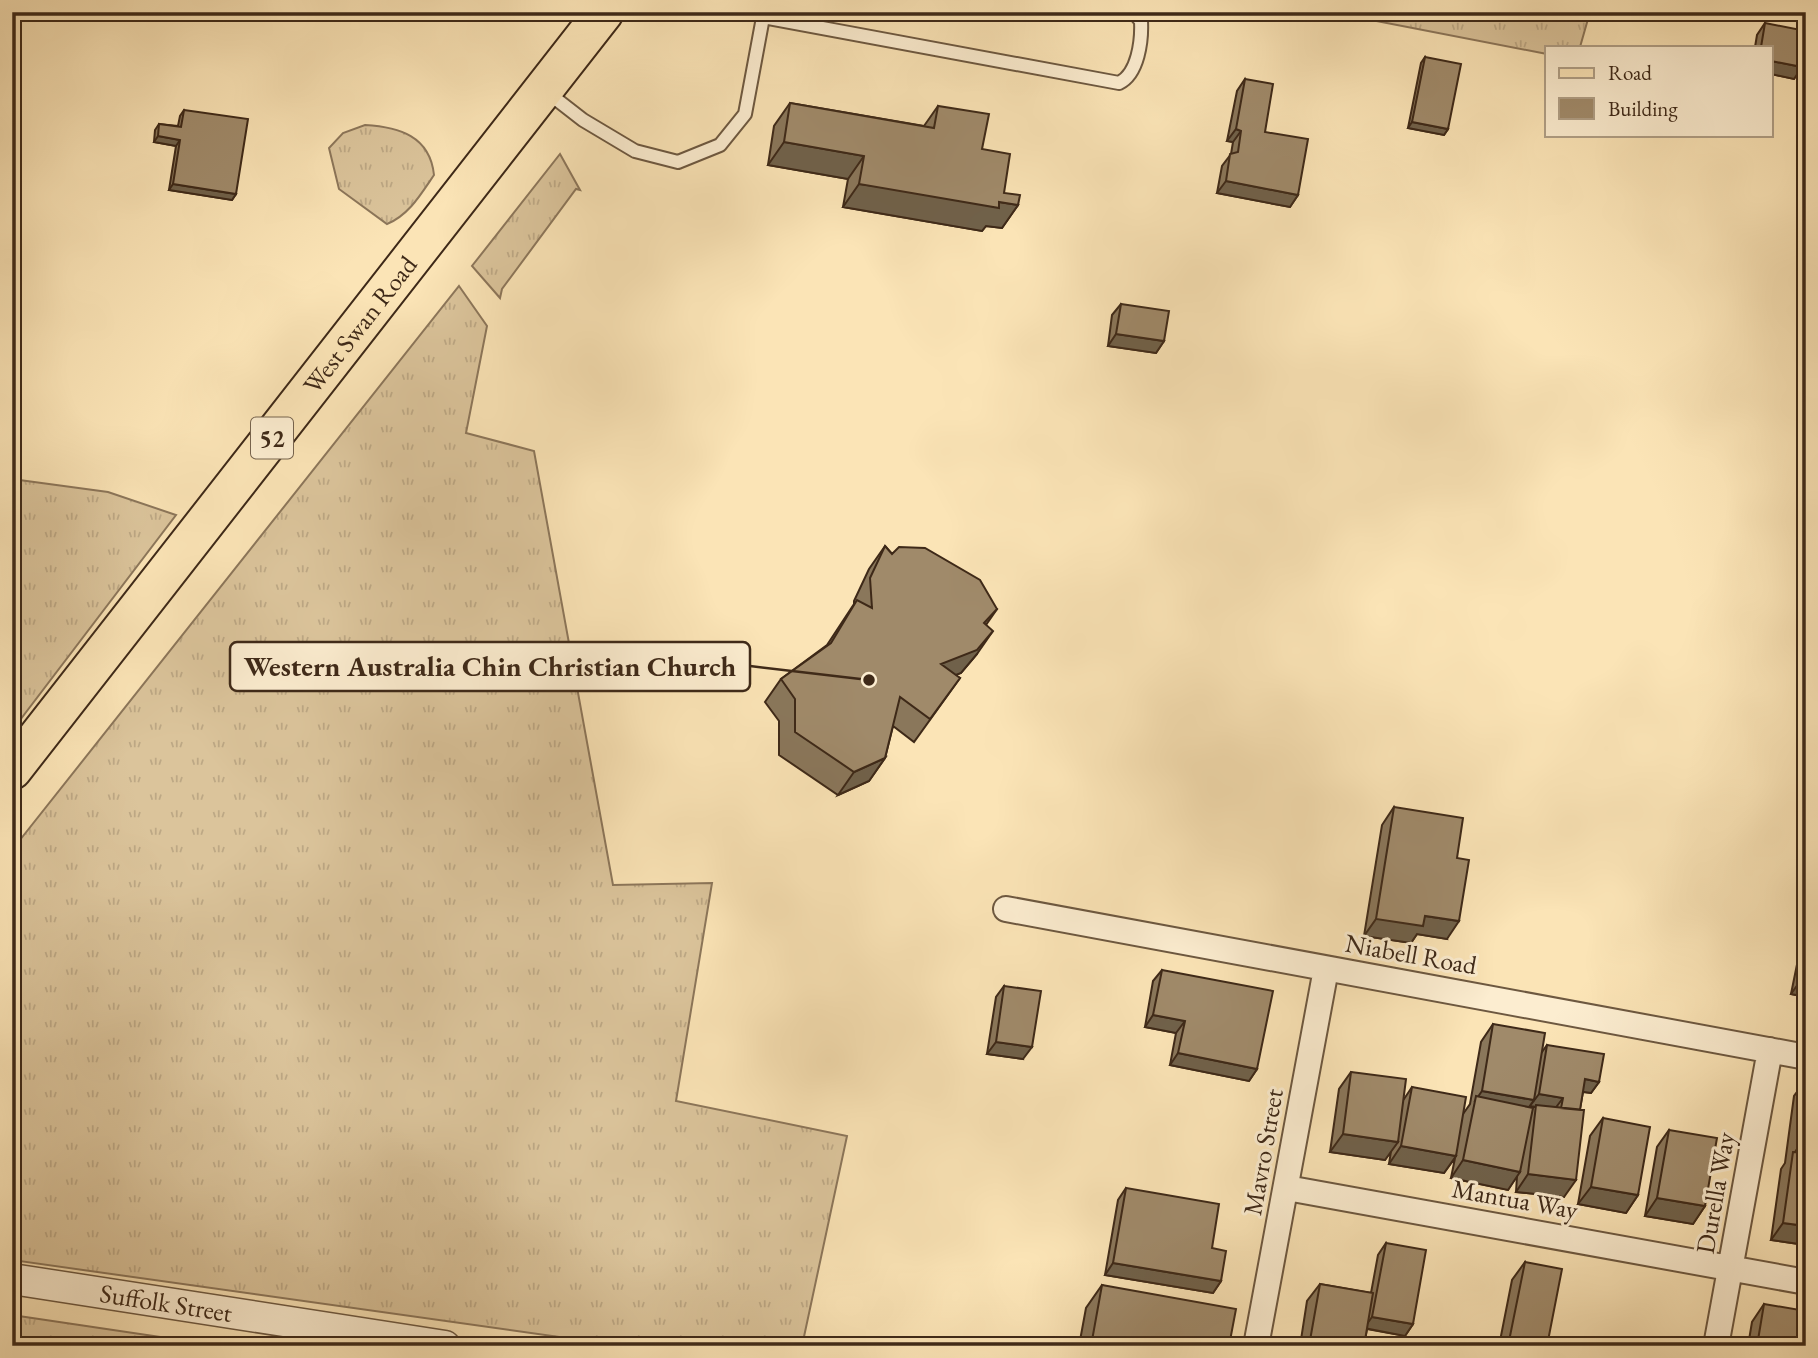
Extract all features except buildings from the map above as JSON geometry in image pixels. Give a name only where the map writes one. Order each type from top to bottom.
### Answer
[{"type":"main road","name":"West Swan Road","points":[[17,757],[604,12]]},
{"type":"street","name":"Niabell Road","points":[[1006,909],[1806,1057]]},
{"type":"street","name":"Mavro Street","points":[[1256,1346],[1326,969]]},
{"type":"street","name":"Durella Way","points":[[1716,1346],[1732,1269],[1769,1050]]},
{"type":"street","name":"Mantua Way","points":[[1287,1188],[1806,1282]]},
{"type":"street","name":"Suffolk Street","points":[[12,1279],[445,1346]]},
{"type":"lane","points":[[544,90],[583,120],[635,151],[678,162],[720,145],[745,114],[763,15],[1119,83],[1129,79],[1134,69],[1142,32],[1141,21],[1135,14],[1126,12]]},
{"type":"green space","points":[[1330,12],[1590,12],[1580,46],[1545,46],[1545,54]]},
{"type":"green space","points":[[365,125],[390,128],[411,136],[426,151],[434,175],[408,210],[387,224],[339,189],[329,148],[343,133]]},
{"type":"green space","points":[[560,154],[580,190],[576,189],[502,289],[500,298],[472,266]]},
{"type":"green space","points":[[459,286],[487,326],[466,433],[534,451],[613,885],[712,883],[676,1101],[847,1136],[802,1346],[623,1346],[12,1260],[12,850]]},
{"type":"green space","points":[[12,479],[108,492],[176,515],[17,724],[12,724]]},
{"type":"green space","points":[[12,1315],[221,1346],[12,1346]]},
{"type":"place","name":"Western Australia Chin Christian Church","points":[[869,680]]}]
